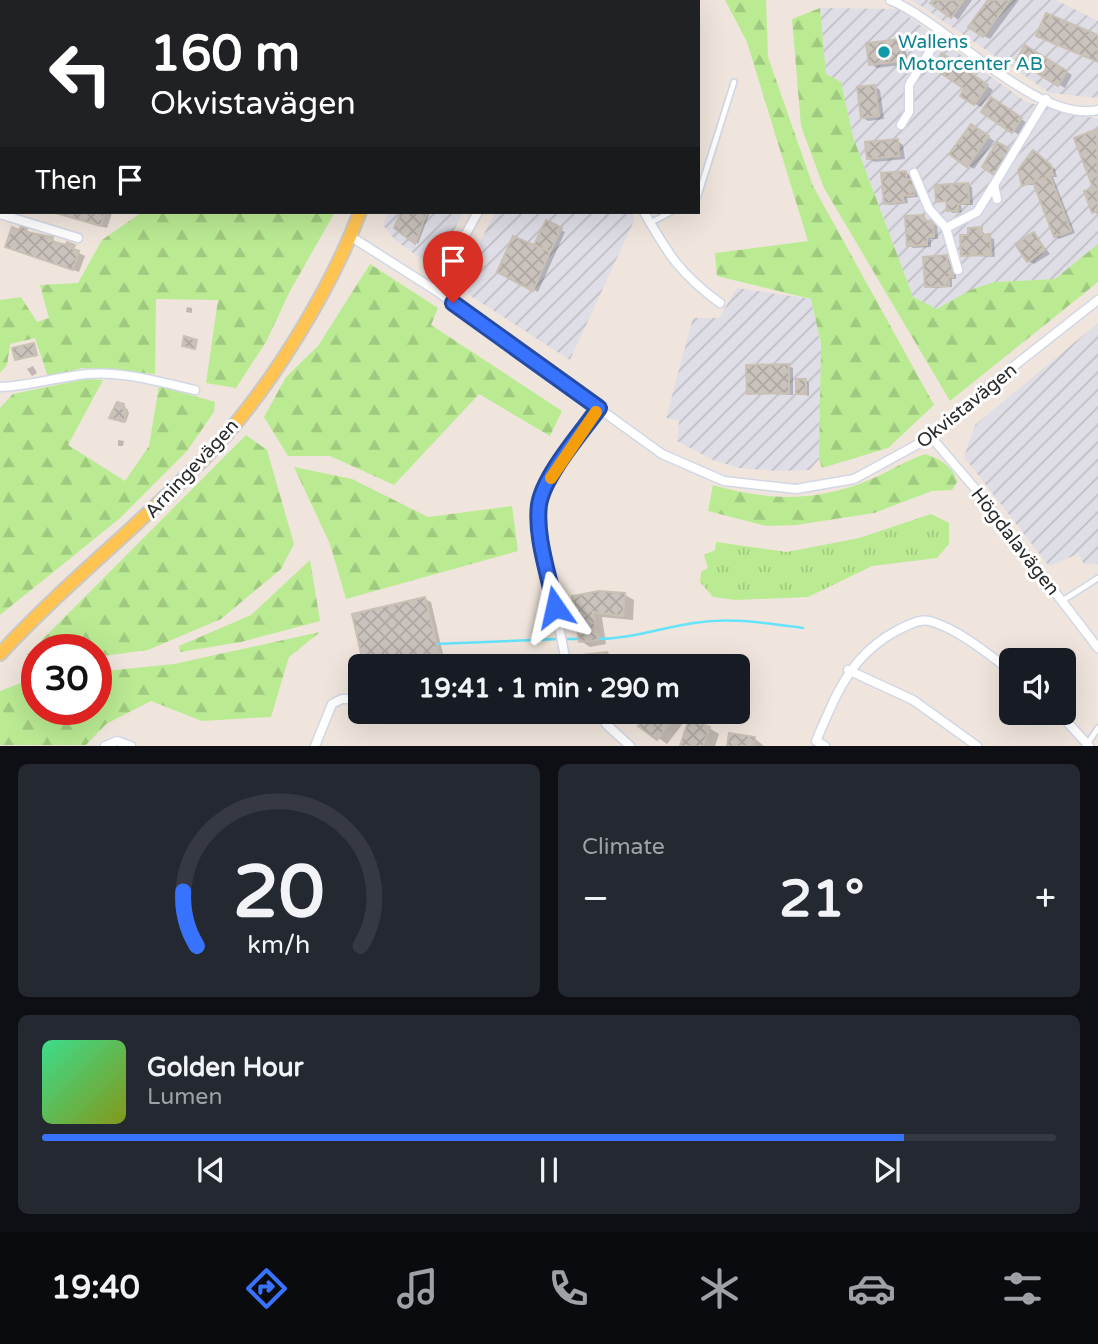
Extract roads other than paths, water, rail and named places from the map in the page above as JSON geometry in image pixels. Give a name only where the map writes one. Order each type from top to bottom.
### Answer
[{"type":"main road","name":"Arningevägen","points":[[0,654],[43,608],[182,480],[235,422],[309,315],[359,214]]},
{"type":"street","points":[[890,0],[1030,94],[1068,107],[1098,110]]},
{"type":"street","points":[[901,125],[909,112],[909,85],[942,33]]},
{"type":"street","points":[[946,228],[977,212],[1046,99]]},
{"type":"street","points":[[914,173],[929,209],[946,228],[958,270]]},
{"type":"street","points":[[994,185],[997,198]]},
{"type":"street","points":[[0,214],[78,238]]},
{"type":"street","points":[[435,290],[477,214]]},
{"type":"street","points":[[645,214],[668,256],[686,276],[720,303]]},
{"type":"street","name":"Okvistavägen","points":[[350,236],[435,290],[663,454],[724,481],[796,489],[854,479],[931,437],[1005,373],[1098,300]]},
{"type":"street","points":[[0,387],[29,386],[87,374],[139,377],[195,390]]},
{"type":"street","points":[[566,654],[540,530],[540,501],[548,482],[599,408]]},
{"type":"street","name":"Högdalavägen","points":[[931,437],[1098,648]]},
{"type":"street","points":[[825,746],[815,743],[848,670],[887,636],[920,620],[932,621],[947,628],[999,662]]},
{"type":"street","points":[[848,670],[913,700],[977,746]]},
{"type":"street","points":[[315,746],[332,704],[348,699]]},
{"type":"street","points":[[606,724],[619,742],[630,746]]},
{"type":"street","points":[[1070,725],[1088,745]]},
{"type":"street","points":[[105,746],[117,741],[131,746]]},
{"type":"lane","points":[[700,190],[734,82]]},
{"type":"lane","points":[[650,223],[667,214]]},
{"type":"lane","points":[[1062,601],[1098,578]]},
{"type":"lane","points":[[1088,745],[1098,728]]},
{"type":"waterway","points":[[596,639],[622,637],[708,621],[748,621],[803,628]]},
{"type":"waterway","points":[[436,644],[558,639]]},
{"type":"waterway","points":[[565,639],[579,639]]},
{"type":"place","name":"Wallens Motorcenter AB","points":[[884,52]]}]
